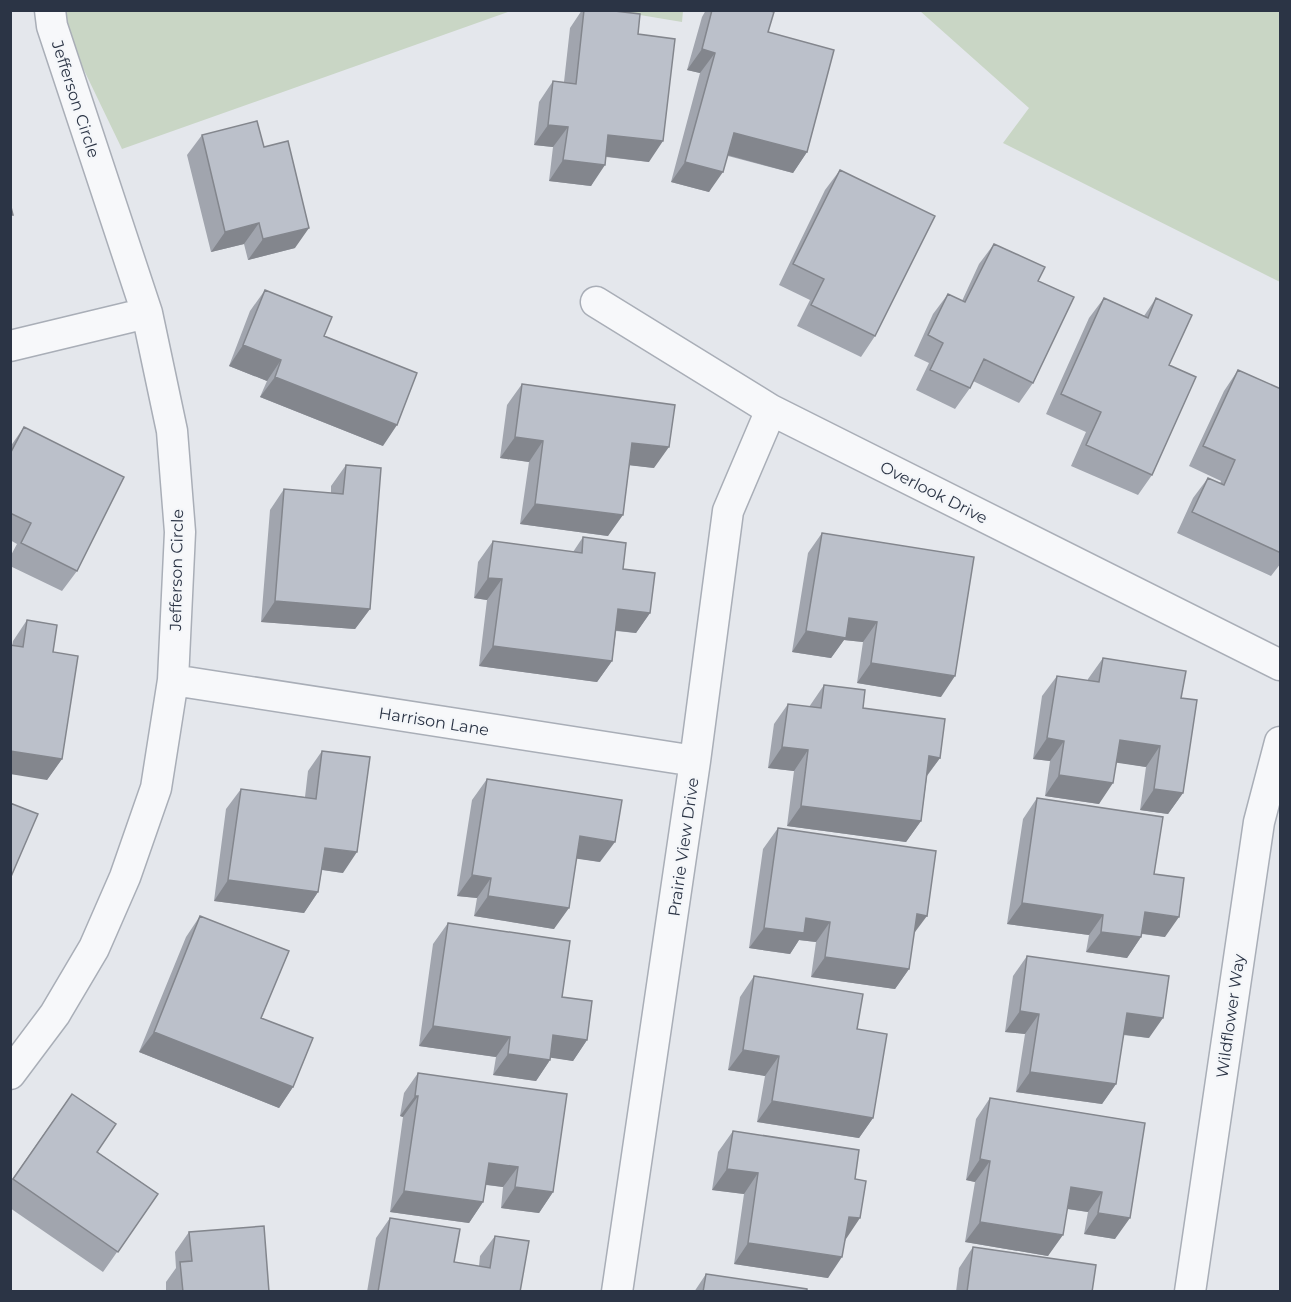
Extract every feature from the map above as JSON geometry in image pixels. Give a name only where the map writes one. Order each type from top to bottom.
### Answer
[{"type":"street","name":"Jefferson Circle","points":[[10,1074],[55,1014],[94,948],[125,877],[156,788],[172,680],[180,532],[172,431],[147,313],[52,26],[50,10]]},
{"type":"street","name":"Overlook Drive","points":[[596,302],[771,410],[1281,665]]},
{"type":"street","points":[[10,346],[147,313]]},
{"type":"street","name":"Prairie View Drive","points":[[617,1292],[695,761],[728,511],[771,410]]},
{"type":"street","name":"Harrison Lane","points":[[172,680],[695,761]]},
{"type":"street","name":"Wildflower Way","points":[[1190,1292],[1259,822],[1281,742]]},
{"type":"green space","points":[[683,10],[682,22],[616,11]]},
{"type":"green space","points":[[66,11],[511,11],[122,149],[69,39]]},
{"type":"green space","points":[[920,11],[1280,11],[1280,282],[1003,143],[1029,108]]},
{"type":"building","points":[[584,10],[640,14],[638,34],[675,39],[663,141],[608,135],[605,165],[563,160],[568,127],[548,125],[553,81],[576,84]]},
{"type":"building","points":[[712,10],[774,12],[768,32],[834,50],[807,152],[734,133],[723,172],[685,162],[715,53],[702,49]]},
{"type":"building","points":[[257,121],[264,147],[288,141],[309,228],[263,239],[259,223],[225,232],[202,135]]},
{"type":"building","points":[[840,170],[935,216],[875,336],[811,305],[824,279],[793,264]]},
{"type":"building","points":[[994,244],[1045,267],[1038,281],[1074,297],[1033,383],[984,359],[970,388],[930,370],[943,343],[928,335],[948,294],[965,302]]},
{"type":"building","points":[[265,290],[332,317],[324,336],[417,373],[397,425],[275,377],[281,360],[243,345]]},
{"type":"building","points":[[1104,298],[1148,318],[1156,298],[1192,315],[1169,365],[1196,377],[1152,475],[1086,445],[1101,412],[1061,394]]},
{"type":"building","points":[[1238,370],[1281,389],[1281,553],[1192,512],[1208,478],[1224,485],[1235,460],[1203,446]]},
{"type":"building","points":[[522,384],[675,405],[669,447],[632,443],[623,515],[535,504],[543,441],[515,437]]},
{"type":"building","points":[[24,427],[124,477],[77,571],[21,543],[31,523],[10,513],[10,454]]},
{"type":"building","points":[[346,465],[381,468],[370,609],[275,601],[284,489],[343,494]]},
{"type":"building","points":[[822,533],[974,557],[955,676],[871,663],[877,622],[849,618],[846,638],[806,631]]},
{"type":"building","points":[[583,537],[626,543],[623,569],[655,573],[650,613],[618,609],[612,661],[493,646],[502,579],[488,578],[493,541],[582,553]]},
{"type":"building","points":[[27,620],[57,625],[53,652],[78,656],[62,759],[10,751],[10,645],[23,647]]},
{"type":"building","points":[[1103,658],[1186,671],[1181,698],[1197,700],[1183,793],[1154,789],[1160,746],[1120,740],[1113,783],[1059,775],[1064,741],[1047,738],[1057,676],[1099,682]]},
{"type":"building","points":[[824,685],[865,690],[863,708],[945,719],[940,758],[929,756],[921,821],[801,806],[808,750],[782,747],[788,704],[821,708]]},
{"type":"building","points":[[322,751],[370,757],[357,852],[325,848],[318,892],[228,880],[241,789],[316,799]]},
{"type":"building","points":[[487,779],[622,800],[615,842],[580,836],[569,908],[488,896],[491,878],[472,875]]},
{"type":"building","points":[[1037,798],[1163,817],[1154,874],[1184,878],[1179,917],[1145,912],[1141,937],[1101,932],[1103,915],[1022,903]]},
{"type":"building","points":[[10,803],[38,814],[10,879]]},
{"type":"building","points":[[778,828],[936,851],[927,916],[917,914],[909,969],[825,957],[830,922],[806,918],[804,933],[764,928]]},
{"type":"building","points":[[200,916],[289,951],[261,1018],[313,1038],[293,1087],[154,1032]]},
{"type":"building","points":[[448,923],[570,941],[562,997],[592,1001],[587,1040],[553,1035],[550,1060],[508,1054],[510,1037],[433,1026]]},
{"type":"building","points":[[1027,956],[1169,976],[1163,1018],[1127,1013],[1116,1084],[1030,1072],[1039,1014],[1020,1011]]},
{"type":"building","points":[[754,976],[863,994],[857,1029],[887,1034],[873,1118],[772,1101],[779,1056],[743,1050]]},
{"type":"building","points":[[418,1073],[567,1094],[553,1192],[515,1187],[518,1167],[489,1163],[483,1202],[404,1191],[418,1096],[415,1096]]},
{"type":"building","points":[[72,1094],[116,1124],[97,1152],[158,1194],[118,1252],[13,1179]]},
{"type":"building","points":[[990,1098],[1145,1123],[1130,1218],[1098,1213],[1102,1192],[1071,1187],[1063,1235],[980,1222],[990,1161],[980,1159]]},
{"type":"building","points":[[733,1131],[859,1150],[855,1179],[866,1181],[860,1218],[849,1217],[842,1257],[748,1243],[758,1173],[727,1169]]},
{"type":"building","points":[[390,1218],[460,1229],[454,1262],[490,1268],[495,1236],[529,1241],[520,1292],[378,1292]]},
{"type":"building","points":[[264,1226],[269,1292],[183,1292],[180,1262],[192,1261],[189,1232]]},
{"type":"building","points":[[973,1247],[1096,1265],[1092,1292],[967,1292]]},
{"type":"building","points":[[706,1274],[807,1289],[807,1292],[703,1292]]}]
